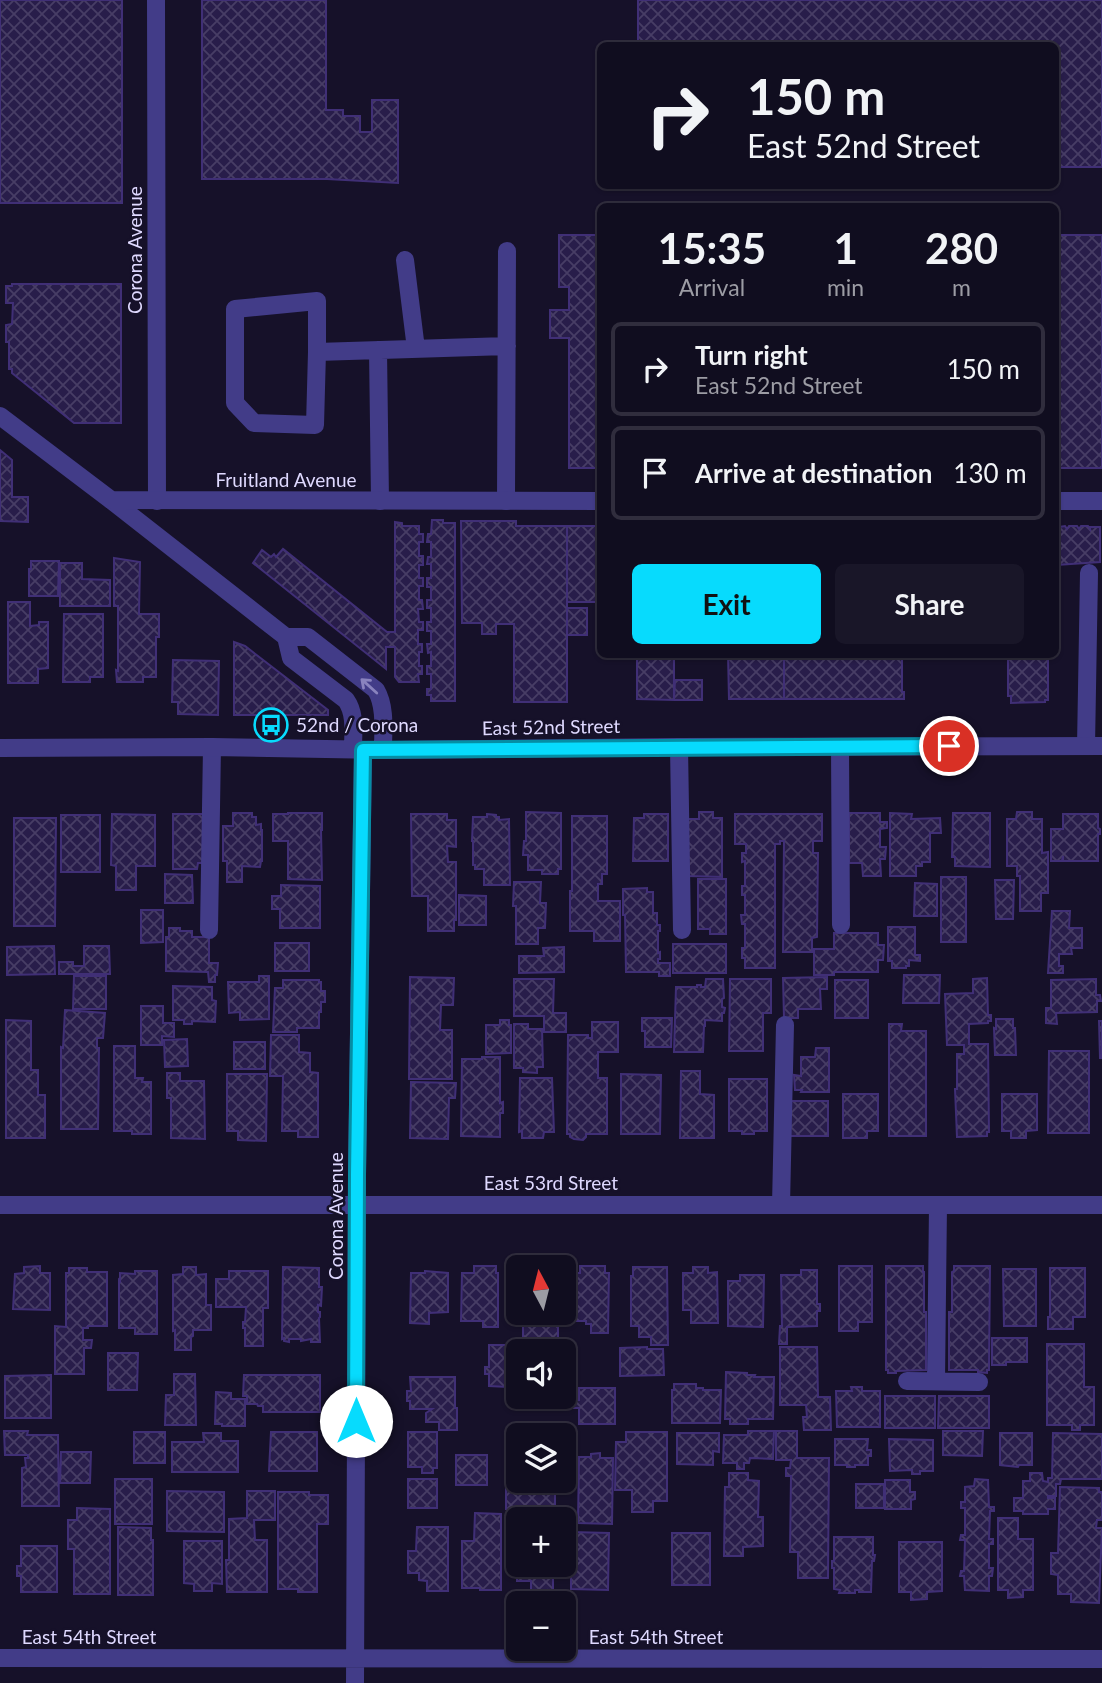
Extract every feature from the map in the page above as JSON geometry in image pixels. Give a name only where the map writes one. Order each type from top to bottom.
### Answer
[{"type":"street","name":"Corona Avenue","points":[[156,0],[157,501]]},
{"type":"street","points":[[506,501],[507,251]]},
{"type":"street","points":[[405,260],[416,349]]},
{"type":"street","points":[[317,301],[317,352],[315,425],[254,423],[235,403],[235,309],[317,301]]},
{"type":"street","points":[[317,352],[507,346]]},
{"type":"street","points":[[378,350],[380,501]]},
{"type":"street","points":[[0,416],[111,500]]},
{"type":"street","name":"Corona Avenue","points":[[111,500],[286,637],[308,637],[376,690],[382,702],[383,750]]},
{"type":"street","name":"Fruitland Avenue","points":[[111,500],[597,501]]},
{"type":"street","points":[[1059,501],[1102,501]]},
{"type":"street","points":[[1089,573],[1094,746]]},
{"type":"street","name":"Corona Avenue","points":[[286,637],[291,658],[350,705],[358,750],[355,1683]]},
{"type":"street","name":"East 52nd Street","points":[[0,748],[212,747],[383,750],[1094,746]]},
{"type":"street","points":[[209,930],[212,747]]},
{"type":"street","points":[[679,747],[682,930]]},
{"type":"street","points":[[840,747],[841,925]]},
{"type":"street","points":[[781,1205],[785,1025]]},
{"type":"street","name":"East 53rd Street","points":[[0,1205],[1102,1205]]},
{"type":"street","points":[[936,1381],[938,1205]]},
{"type":"street","points":[[907,1381],[979,1382]]},
{"type":"street","name":"East 54th Street","points":[[0,1658],[1102,1659]]},
{"type":"building","points":[[0,0],[122,0],[122,203],[0,203]]},
{"type":"building","points":[[202,0],[326,0],[326,110],[343,110],[343,116],[360,116],[360,132],[372,132],[372,100],[398,100],[398,183],[327,179],[202,179]]},
{"type":"building","points":[[638,0],[1102,0],[1102,167],[1059,167],[1059,42],[638,42]]},
{"type":"building","points":[[559,235],[597,235],[597,468],[569,468],[569,338],[550,338],[550,310],[569,310],[569,287],[559,287]]},
{"type":"building","points":[[1059,235],[1102,235],[1102,468],[1059,468]]},
{"type":"building","points":[[121,284],[121,423],[74,423],[12,373],[12,369],[9,369],[6,325],[12,324],[13,303],[6,303],[6,286]]},
{"type":"building","points":[[0,450],[12,460],[12,497],[28,497],[28,522],[0,521]]},
{"type":"building","points":[[432,520],[455,523],[455,701],[431,701],[431,695],[427,695],[427,689],[431,689],[431,674],[427,674],[427,666],[431,666],[431,652],[428,653],[427,644],[431,644],[431,631],[427,631],[427,622],[431,622],[431,608],[427,608],[427,600],[431,600],[431,587],[427,587],[427,578],[431,578],[431,564],[427,564],[428,557],[431,557],[431,542],[427,542],[428,534],[431,534]]},
{"type":"building","points":[[461,521],[516,521],[516,526],[567,526],[567,702],[514,702],[514,624],[496,624],[496,634],[482,634],[482,623],[462,623]]},
{"type":"building","points":[[395,522],[402,523],[402,526],[419,526],[419,534],[423,534],[423,542],[419,542],[419,556],[423,556],[423,565],[419,565],[419,578],[423,578],[423,586],[419,586],[419,600],[422,600],[423,609],[418,609],[423,630],[418,630],[418,644],[422,644],[419,666],[422,666],[422,674],[418,674],[419,682],[399,682],[395,677],[395,647],[386,647],[386,669],[253,563],[262,550],[271,557],[274,554],[276,557],[283,549],[387,632],[395,632]]},
{"type":"building","points":[[567,526],[597,526],[597,602],[567,602]]},
{"type":"building","points":[[1059,527],[1100,527],[1100,562],[1059,565]]},
{"type":"building","points":[[114,558],[140,562],[139,614],[159,614],[156,677],[143,677],[143,682],[117,682],[118,606],[114,606]]},
{"type":"building","points":[[31,561],[59,561],[58,596],[29,596]]},
{"type":"building","points":[[60,563],[82,563],[82,579],[110,580],[110,606],[60,606]]},
{"type":"building","points":[[8,602],[30,602],[30,626],[48,622],[48,668],[38,669],[38,683],[8,683]]},
{"type":"building","points":[[567,608],[587,608],[587,635],[567,635]]},
{"type":"building","points":[[64,614],[103,614],[103,677],[90,677],[90,682],[63,682]]},
{"type":"building","points":[[234,642],[245,646],[328,710],[328,715],[234,715]]},
{"type":"building","points":[[637,658],[674,658],[674,700],[637,699]]},
{"type":"building","points":[[728,658],[784,658],[784,699],[729,699]]},
{"type":"building","points":[[784,658],[902,658],[904,699],[784,699]]},
{"type":"building","points":[[1008,658],[1048,658],[1048,700],[1011,703],[1011,696],[1008,696]]},
{"type":"building","points":[[173,660],[219,661],[218,715],[178,714],[178,702],[172,702]]},
{"type":"building","points":[[675,680],[702,680],[702,700],[674,700]]},
{"type":"building","points":[[526,812],[561,813],[561,869],[558,869],[558,874],[542,874],[542,870],[528,870],[528,855],[523,855]]},
{"type":"building","points":[[699,812],[713,812],[713,818],[722,818],[722,877],[688,876],[687,819],[699,819]]},
{"type":"building","points":[[1017,812],[1032,812],[1032,819],[1042,819],[1042,853],[1048,852],[1048,893],[1041,893],[1041,911],[1020,911],[1020,876],[1017,876],[1017,866],[1007,866],[1007,819],[1016,819]]},
{"type":"building","points":[[233,813],[252,813],[252,817],[256,817],[256,825],[261,824],[262,830],[260,867],[242,866],[242,882],[227,882],[227,861],[223,861],[223,826],[233,826]]},
{"type":"building","points":[[322,813],[322,880],[288,879],[288,841],[273,841],[273,814]]},
{"type":"building","points":[[849,813],[880,813],[880,822],[887,822],[887,828],[880,829],[880,847],[886,847],[885,859],[880,859],[881,876],[863,876],[862,863],[849,863]]},
{"type":"building","points":[[890,813],[912,814],[911,819],[940,818],[941,833],[930,833],[930,862],[922,862],[922,866],[916,866],[916,876],[890,876]]},
{"type":"building","points":[[953,813],[990,813],[990,867],[955,866],[955,857],[952,857]]},
{"type":"building","points":[[112,814],[155,815],[155,866],[136,866],[136,890],[116,890],[116,866],[111,865]]},
{"type":"building","points":[[173,814],[207,814],[206,863],[198,863],[197,869],[173,869]]},
{"type":"building","points":[[411,814],[447,814],[447,820],[456,820],[456,847],[447,846],[448,862],[456,862],[454,931],[428,931],[428,896],[412,896]]},
{"type":"building","points":[[487,814],[496,815],[499,820],[509,819],[510,885],[484,885],[484,869],[475,869],[473,865],[473,817],[487,817]]},
{"type":"building","points":[[644,814],[668,814],[668,861],[633,861],[634,818],[644,818]]},
{"type":"building","points":[[735,814],[822,814],[822,841],[813,841],[813,853],[818,853],[817,937],[812,938],[812,952],[783,952],[784,841],[775,844],[775,968],[745,968],[745,958],[742,958],[742,948],[745,948],[745,924],[742,924],[741,915],[745,915],[742,886],[745,886],[745,861],[742,862],[742,853],[746,853],[746,844],[735,844]]},
{"type":"building","points":[[1063,814],[1098,814],[1098,861],[1063,861],[1063,856],[1062,861],[1051,861],[1051,829],[1063,829]]},
{"type":"building","points":[[61,815],[100,815],[100,872],[61,872]]},
{"type":"building","points":[[572,816],[607,816],[607,874],[602,874],[602,884],[598,884],[598,901],[620,901],[620,941],[594,941],[594,931],[570,931]]},
{"type":"building","points":[[14,818],[56,818],[55,926],[14,926]]},
{"type":"building","points":[[165,874],[192,875],[193,903],[165,903]]},
{"type":"building","points":[[941,877],[966,877],[966,942],[941,942]]},
{"type":"building","points":[[698,879],[726,879],[726,934],[710,934],[710,929],[698,929]]},
{"type":"building","points":[[995,880],[1014,880],[1013,919],[996,919]]},
{"type":"building","points":[[514,882],[541,882],[540,903],[546,903],[545,928],[538,928],[538,944],[516,944]]},
{"type":"building","points":[[915,883],[937,884],[937,916],[914,916]]},
{"type":"building","points":[[281,885],[320,886],[320,928],[280,928],[280,909],[272,909],[272,896],[281,896]]},
{"type":"building","points":[[647,888],[647,892],[653,892],[653,913],[657,913],[657,925],[660,925],[658,963],[670,963],[670,976],[659,976],[659,972],[626,972],[623,889]]},
{"type":"building","points":[[459,895],[486,896],[486,925],[459,925]]},
{"type":"building","points":[[141,910],[163,910],[163,942],[141,943]]},
{"type":"building","points":[[1052,911],[1070,911],[1069,928],[1082,928],[1082,948],[1071,948],[1072,954],[1059,954],[1059,966],[1063,966],[1063,973],[1048,973]]},
{"type":"building","points":[[888,927],[915,927],[915,955],[920,955],[920,961],[909,960],[909,966],[906,968],[892,968],[892,961],[888,961]]},
{"type":"building","points":[[169,928],[192,931],[192,937],[209,937],[209,963],[218,963],[215,982],[209,982],[208,972],[166,971],[166,937],[169,937]]},
{"type":"building","points":[[834,933],[878,933],[878,945],[884,945],[883,960],[878,960],[878,972],[814,975],[814,949],[834,949]]},
{"type":"building","points":[[275,943],[309,943],[309,971],[275,971]]},
{"type":"building","points":[[673,944],[726,944],[726,973],[673,973]]},
{"type":"building","points":[[54,946],[55,974],[7,975],[7,947]]},
{"type":"building","points":[[84,946],[109,946],[110,974],[59,974],[59,962],[73,962],[73,966],[84,966]]},
{"type":"building","points":[[564,947],[564,972],[519,973],[519,956],[544,956],[543,948]]},
{"type":"building","points":[[904,975],[940,975],[939,1003],[903,1003]]},
{"type":"building","points":[[74,976],[106,976],[106,1009],[73,1009]]},
{"type":"building","points":[[259,976],[269,976],[269,1019],[240,1020],[240,1012],[229,1013],[228,982],[259,982]]},
{"type":"building","points":[[410,977],[454,978],[453,1005],[441,1005],[440,1030],[452,1030],[452,1079],[409,1079]]},
{"type":"building","points":[[827,977],[827,989],[820,989],[821,1009],[798,1009],[798,1018],[784,1018],[783,978]]},
{"type":"building","points":[[987,978],[988,1015],[991,1015],[991,1021],[969,1024],[969,1044],[988,1044],[989,1132],[987,1136],[957,1137],[957,1054],[964,1054],[964,1045],[947,1045],[945,994],[973,993],[973,979]]},
{"type":"building","points":[[514,979],[554,979],[553,1013],[566,1013],[566,1032],[544,1032],[544,1016],[514,1016]]},
{"type":"building","points":[[706,979],[723,979],[722,1007],[725,1008],[722,1021],[705,1020],[703,1052],[674,1052],[676,987],[705,987]]},
{"type":"building","points":[[730,979],[771,979],[771,1013],[763,1013],[763,1051],[729,1051]]},
{"type":"building","points":[[1096,979],[1096,995],[1100,995],[1101,1001],[1097,1001],[1097,1012],[1056,1013],[1057,1024],[1046,1023],[1046,1008],[1051,1008],[1051,980]]},
{"type":"building","points":[[283,980],[321,982],[321,991],[325,991],[325,1002],[321,1002],[319,1028],[273,1032],[275,988],[283,988]]},
{"type":"building","points":[[835,980],[868,980],[868,1018],[835,1018]]},
{"type":"building","points":[[173,986],[212,987],[212,1000],[216,1001],[215,1022],[192,1021],[192,1024],[184,1024],[184,1020],[173,1020]]},
{"type":"building","points":[[141,1006],[163,1006],[163,1023],[174,1023],[174,1037],[162,1036],[162,1045],[141,1045]]},
{"type":"building","points":[[65,1010],[105,1013],[103,1038],[97,1038],[98,1129],[61,1129],[61,1047],[63,1048]]},
{"type":"building","points":[[642,1018],[672,1018],[671,1047],[645,1047]]},
{"type":"building","points":[[996,1019],[1013,1019],[1016,1055],[995,1055]]},
{"type":"building","points":[[6,1020],[31,1021],[31,1070],[38,1070],[38,1095],[45,1095],[45,1138],[6,1138]]},
{"type":"building","points":[[500,1020],[509,1020],[511,1025],[511,1053],[486,1054],[486,1025],[500,1025]]},
{"type":"building","points":[[1099,1021],[1102,1021],[1102,1058],[1100,1058]]},
{"type":"building","points":[[592,1022],[618,1022],[618,1052],[598,1052],[598,1078],[607,1078],[607,1134],[586,1134],[583,1140],[574,1139],[567,1134],[568,1035],[588,1035],[588,1038],[592,1038]]},
{"type":"building","points":[[514,1024],[528,1024],[528,1029],[542,1029],[543,1067],[537,1067],[537,1073],[514,1068]]},
{"type":"building","points":[[889,1024],[902,1024],[901,1031],[926,1031],[926,1136],[889,1136]]},
{"type":"building","points":[[271,1035],[299,1035],[299,1052],[310,1053],[310,1072],[318,1073],[318,1137],[298,1137],[298,1131],[282,1131],[283,1076],[270,1076]]},
{"type":"building","points":[[187,1039],[188,1066],[165,1067],[164,1040]]},
{"type":"building","points":[[234,1042],[265,1042],[265,1069],[234,1069]]},
{"type":"building","points":[[114,1046],[135,1046],[135,1078],[143,1078],[142,1082],[151,1082],[151,1134],[114,1131]]},
{"type":"building","points":[[816,1048],[829,1048],[829,1092],[795,1090],[794,1075],[801,1076],[801,1057],[815,1057]]},
{"type":"building","points":[[1049,1051],[1089,1051],[1089,1133],[1048,1133]]},
{"type":"building","points":[[500,1057],[500,1103],[503,1102],[503,1113],[500,1113],[500,1137],[461,1136],[462,1059]]},
{"type":"building","points":[[681,1071],[700,1071],[700,1094],[714,1095],[714,1138],[680,1138]]},
{"type":"building","points":[[167,1073],[180,1073],[180,1081],[204,1081],[205,1139],[171,1138],[171,1098],[167,1098]]},
{"type":"building","points":[[227,1074],[267,1074],[266,1141],[238,1140],[238,1131],[227,1131]]},
{"type":"building","points":[[621,1074],[661,1075],[660,1134],[621,1134]]},
{"type":"building","points":[[520,1078],[552,1078],[554,1132],[544,1132],[543,1138],[522,1138],[522,1131],[519,1132]]},
{"type":"building","points":[[729,1079],[767,1079],[767,1131],[742,1134],[742,1131],[729,1131]]},
{"type":"building","points":[[411,1082],[456,1083],[455,1098],[449,1098],[448,1139],[410,1138]]},
{"type":"building","points":[[843,1094],[878,1094],[878,1131],[867,1131],[867,1138],[843,1138]]},
{"type":"building","points":[[1002,1094],[1037,1094],[1037,1130],[1026,1131],[1026,1138],[1011,1138],[1011,1131],[1002,1131]]},
{"type":"building","points":[[789,1101],[828,1101],[828,1136],[789,1136]]},
{"type":"building","points":[[40,1266],[40,1273],[50,1273],[50,1310],[13,1309],[15,1274],[24,1273],[24,1267]]},
{"type":"building","points":[[474,1266],[496,1266],[498,1327],[483,1327],[483,1321],[461,1321],[462,1273],[474,1273]]},
{"type":"building","points":[[580,1266],[605,1266],[605,1273],[609,1273],[608,1333],[591,1333],[591,1324],[576,1321],[576,1273],[580,1273]]},
{"type":"building","points":[[839,1266],[872,1266],[872,1322],[858,1322],[858,1331],[839,1331]]},
{"type":"building","points":[[886,1266],[923,1266],[926,1370],[888,1373],[886,1370]]},
{"type":"building","points":[[954,1266],[990,1266],[987,1373],[978,1370],[949,1370],[949,1312],[952,1312]]},
{"type":"building","points":[[183,1267],[196,1267],[196,1275],[206,1274],[206,1305],[211,1305],[211,1330],[193,1330],[191,1350],[175,1350],[173,1275],[183,1274]]},
{"type":"building","points":[[283,1267],[319,1268],[319,1287],[322,1287],[321,1306],[318,1305],[320,1342],[311,1342],[311,1339],[289,1339],[289,1342],[282,1339]]},
{"type":"building","points":[[633,1267],[667,1267],[668,1345],[651,1345],[651,1337],[639,1337],[639,1326],[631,1326]]},
{"type":"building","points":[[693,1267],[708,1267],[708,1273],[717,1272],[718,1323],[691,1323],[691,1310],[683,1310],[683,1273],[693,1273]]},
{"type":"building","points":[[69,1268],[107,1272],[107,1326],[83,1328],[83,1340],[92,1340],[91,1348],[84,1348],[84,1374],[55,1374],[55,1326],[66,1327],[66,1273],[69,1273]]},
{"type":"building","points":[[1050,1268],[1085,1268],[1085,1317],[1073,1317],[1073,1329],[1048,1329]]},
{"type":"building","points":[[1003,1269],[1036,1269],[1036,1326],[1004,1326]]},
{"type":"building","points":[[801,1270],[817,1270],[817,1304],[820,1304],[820,1311],[817,1311],[817,1326],[787,1327],[787,1344],[779,1344],[782,1326],[781,1275],[801,1275]]},
{"type":"building","points":[[135,1271],[157,1271],[157,1334],[135,1334],[135,1328],[119,1328],[120,1273],[135,1274]]},
{"type":"building","points":[[229,1271],[268,1271],[268,1308],[263,1308],[263,1346],[245,1346],[243,1322],[246,1307],[216,1307],[216,1279],[229,1279]]},
{"type":"building","points":[[411,1273],[448,1273],[448,1312],[429,1313],[429,1324],[410,1323]]},
{"type":"building","points":[[740,1275],[764,1275],[763,1327],[728,1326],[728,1281],[740,1281]]},
{"type":"building","points":[[523,1325],[558,1325],[558,1338],[523,1339]]},
{"type":"building","points":[[992,1338],[1027,1338],[1027,1362],[992,1365]]},
{"type":"building","points":[[1047,1344],[1084,1344],[1084,1387],[1094,1387],[1094,1425],[1080,1425],[1080,1430],[1072,1430],[1072,1425],[1047,1425]]},
{"type":"building","points":[[489,1345],[506,1345],[506,1387],[489,1386],[489,1374],[485,1374],[485,1367],[489,1367]]},
{"type":"building","points":[[780,1347],[817,1347],[818,1397],[830,1397],[831,1430],[804,1430],[806,1405],[780,1405]]},
{"type":"building","points":[[620,1348],[663,1349],[664,1375],[620,1376]]},
{"type":"building","points":[[108,1353],[138,1353],[137,1390],[108,1390]]},
{"type":"building","points":[[726,1372],[774,1377],[773,1419],[748,1419],[748,1424],[730,1424],[730,1419],[725,1419]]},
{"type":"building","points":[[174,1374],[195,1374],[196,1425],[165,1425],[166,1395],[174,1395]]},
{"type":"building","points":[[51,1375],[51,1418],[5,1418],[5,1376]]},
{"type":"building","points":[[244,1375],[320,1375],[320,1412],[263,1412],[263,1406],[247,1404],[247,1396],[243,1396]]},
{"type":"building","points":[[410,1377],[455,1377],[457,1430],[439,1430],[439,1422],[426,1422],[426,1413],[432,1409],[410,1409],[407,1391],[411,1391]]},
{"type":"building","points":[[674,1384],[696,1384],[696,1388],[703,1390],[721,1390],[720,1423],[672,1423]]},
{"type":"building","points":[[851,1387],[862,1387],[862,1391],[880,1391],[880,1427],[837,1427],[836,1391],[852,1391]]},
{"type":"building","points":[[579,1388],[615,1388],[615,1424],[579,1424],[576,1400],[579,1400]]},
{"type":"building","points":[[216,1392],[231,1393],[231,1399],[245,1399],[245,1426],[215,1424]]},
{"type":"building","points":[[885,1396],[935,1396],[935,1428],[885,1428]]},
{"type":"building","points":[[939,1396],[989,1396],[989,1428],[938,1428]]},
{"type":"building","points":[[4,1431],[28,1431],[27,1435],[58,1435],[59,1506],[22,1506],[22,1468],[26,1467],[25,1458],[28,1458],[28,1455],[5,1455]]},
{"type":"building","points":[[748,1431],[774,1431],[773,1459],[750,1458],[749,1463],[744,1463],[744,1469],[737,1469],[737,1463],[723,1463],[724,1435],[748,1435]]},
{"type":"building","points":[[776,1431],[797,1431],[797,1458],[829,1458],[828,1578],[798,1578],[798,1552],[790,1552],[791,1476],[786,1476],[786,1468],[790,1468],[791,1460],[776,1460]]},
{"type":"building","points":[[943,1431],[983,1431],[982,1456],[943,1455]]},
{"type":"building","points":[[134,1432],[165,1432],[165,1463],[134,1463]]},
{"type":"building","points":[[271,1432],[317,1432],[317,1471],[269,1471]]},
{"type":"building","points":[[408,1432],[437,1432],[437,1468],[433,1468],[433,1473],[422,1473],[422,1467],[408,1467]]},
{"type":"building","points":[[626,1432],[667,1432],[667,1501],[653,1501],[653,1512],[632,1512],[632,1490],[615,1490],[616,1442],[626,1442]]},
{"type":"building","points":[[203,1433],[221,1433],[221,1441],[238,1441],[238,1472],[172,1472],[172,1442],[204,1442]]},
{"type":"building","points":[[677,1433],[719,1433],[719,1452],[713,1451],[713,1465],[677,1464]]},
{"type":"building","points":[[1000,1433],[1032,1433],[1032,1465],[1000,1465]]},
{"type":"building","points":[[1053,1433],[1102,1434],[1102,1479],[1061,1479],[1060,1484],[1056,1484],[1056,1496],[1048,1496],[1055,1498],[1055,1509],[1048,1509],[1048,1514],[1023,1514],[1023,1511],[1014,1511],[1014,1498],[1023,1498],[1023,1481],[1030,1481],[1030,1473],[1042,1473],[1043,1481],[1048,1482],[1048,1478],[1052,1478]]},
{"type":"building","points":[[835,1439],[868,1439],[867,1450],[871,1450],[871,1456],[868,1456],[868,1465],[835,1465]]},
{"type":"building","points":[[889,1439],[933,1440],[933,1471],[912,1474],[912,1470],[890,1471]]},
{"type":"building","points":[[61,1452],[91,1452],[90,1483],[60,1483]]},
{"type":"building","points":[[600,1453],[600,1458],[613,1458],[612,1524],[578,1523],[579,1457],[591,1457],[591,1454]]},
{"type":"building","points":[[456,1455],[487,1455],[487,1485],[456,1485]]},
{"type":"building","points":[[729,1473],[748,1473],[748,1480],[759,1481],[758,1517],[763,1517],[763,1546],[743,1547],[743,1556],[724,1556],[725,1487],[729,1487]]},
{"type":"building","points":[[115,1479],[152,1479],[152,1524],[115,1524]]},
{"type":"building","points":[[408,1479],[437,1479],[437,1508],[408,1508]]},
{"type":"building","points":[[975,1479],[988,1480],[989,1507],[994,1507],[994,1511],[990,1511],[989,1539],[993,1539],[993,1544],[989,1544],[989,1568],[993,1568],[992,1576],[989,1576],[989,1591],[965,1590],[964,1576],[960,1576],[961,1571],[964,1571],[965,1540],[960,1540],[961,1535],[965,1535],[965,1508],[961,1508],[961,1502],[965,1502],[965,1487],[974,1486]]},
{"type":"building","points":[[885,1480],[910,1480],[910,1492],[915,1492],[911,1509],[885,1509]]},
{"type":"building","points":[[856,1484],[884,1484],[884,1508],[856,1508]]},
{"type":"building","points":[[1060,1487],[1099,1488],[1099,1492],[1102,1492],[1102,1520],[1097,1520],[1096,1528],[1102,1528],[1099,1603],[1071,1602],[1071,1594],[1058,1594],[1058,1575],[1051,1574],[1051,1553],[1058,1553]]},
{"type":"building","points":[[167,1491],[224,1492],[224,1532],[167,1531]]},
{"type":"building","points":[[247,1491],[275,1491],[275,1520],[254,1520],[255,1540],[267,1540],[267,1592],[227,1592],[229,1519],[247,1518]]},
{"type":"building","points":[[278,1492],[328,1495],[328,1524],[317,1524],[317,1592],[278,1589]]},
{"type":"building","points":[[506,1493],[555,1493],[555,1507],[506,1507]]},
{"type":"building","points":[[77,1508],[110,1509],[110,1594],[74,1594],[74,1549],[68,1549],[68,1520],[77,1520]]},
{"type":"building","points":[[475,1513],[501,1514],[501,1590],[462,1588],[462,1541],[474,1541]]},
{"type":"building","points":[[998,1518],[1018,1518],[1018,1539],[1033,1539],[1033,1590],[1023,1590],[1023,1597],[1008,1598],[1008,1590],[998,1590]]},
{"type":"building","points":[[118,1527],[151,1528],[153,1595],[118,1595]]},
{"type":"building","points":[[417,1527],[448,1527],[448,1591],[427,1591],[427,1581],[419,1580],[419,1573],[408,1573],[408,1551],[416,1551]]},
{"type":"building","points":[[576,1532],[609,1533],[608,1590],[571,1589],[571,1577],[576,1577]]},
{"type":"building","points":[[672,1533],[710,1533],[710,1585],[672,1585]]},
{"type":"building","points":[[834,1537],[873,1537],[875,1555],[872,1561],[871,1592],[855,1590],[855,1593],[839,1593],[840,1590],[834,1589]]},
{"type":"building","points":[[184,1541],[222,1541],[222,1584],[212,1583],[212,1591],[194,1591],[194,1584],[184,1583]]},
{"type":"building","points":[[899,1542],[942,1542],[942,1591],[927,1592],[927,1599],[911,1600],[911,1592],[899,1592]]},
{"type":"building","points":[[21,1546],[57,1546],[57,1592],[21,1592],[21,1576],[17,1576],[17,1566],[21,1566]]},
{"type":"building","points":[[517,1577],[553,1577],[553,1591],[531,1590],[531,1581],[517,1581]]},
{"type":"place","name":"52nd / Corona","points":[[271,725]]},
{"type":"route","points":[[356,1421],[363,750],[949,746]]}]
